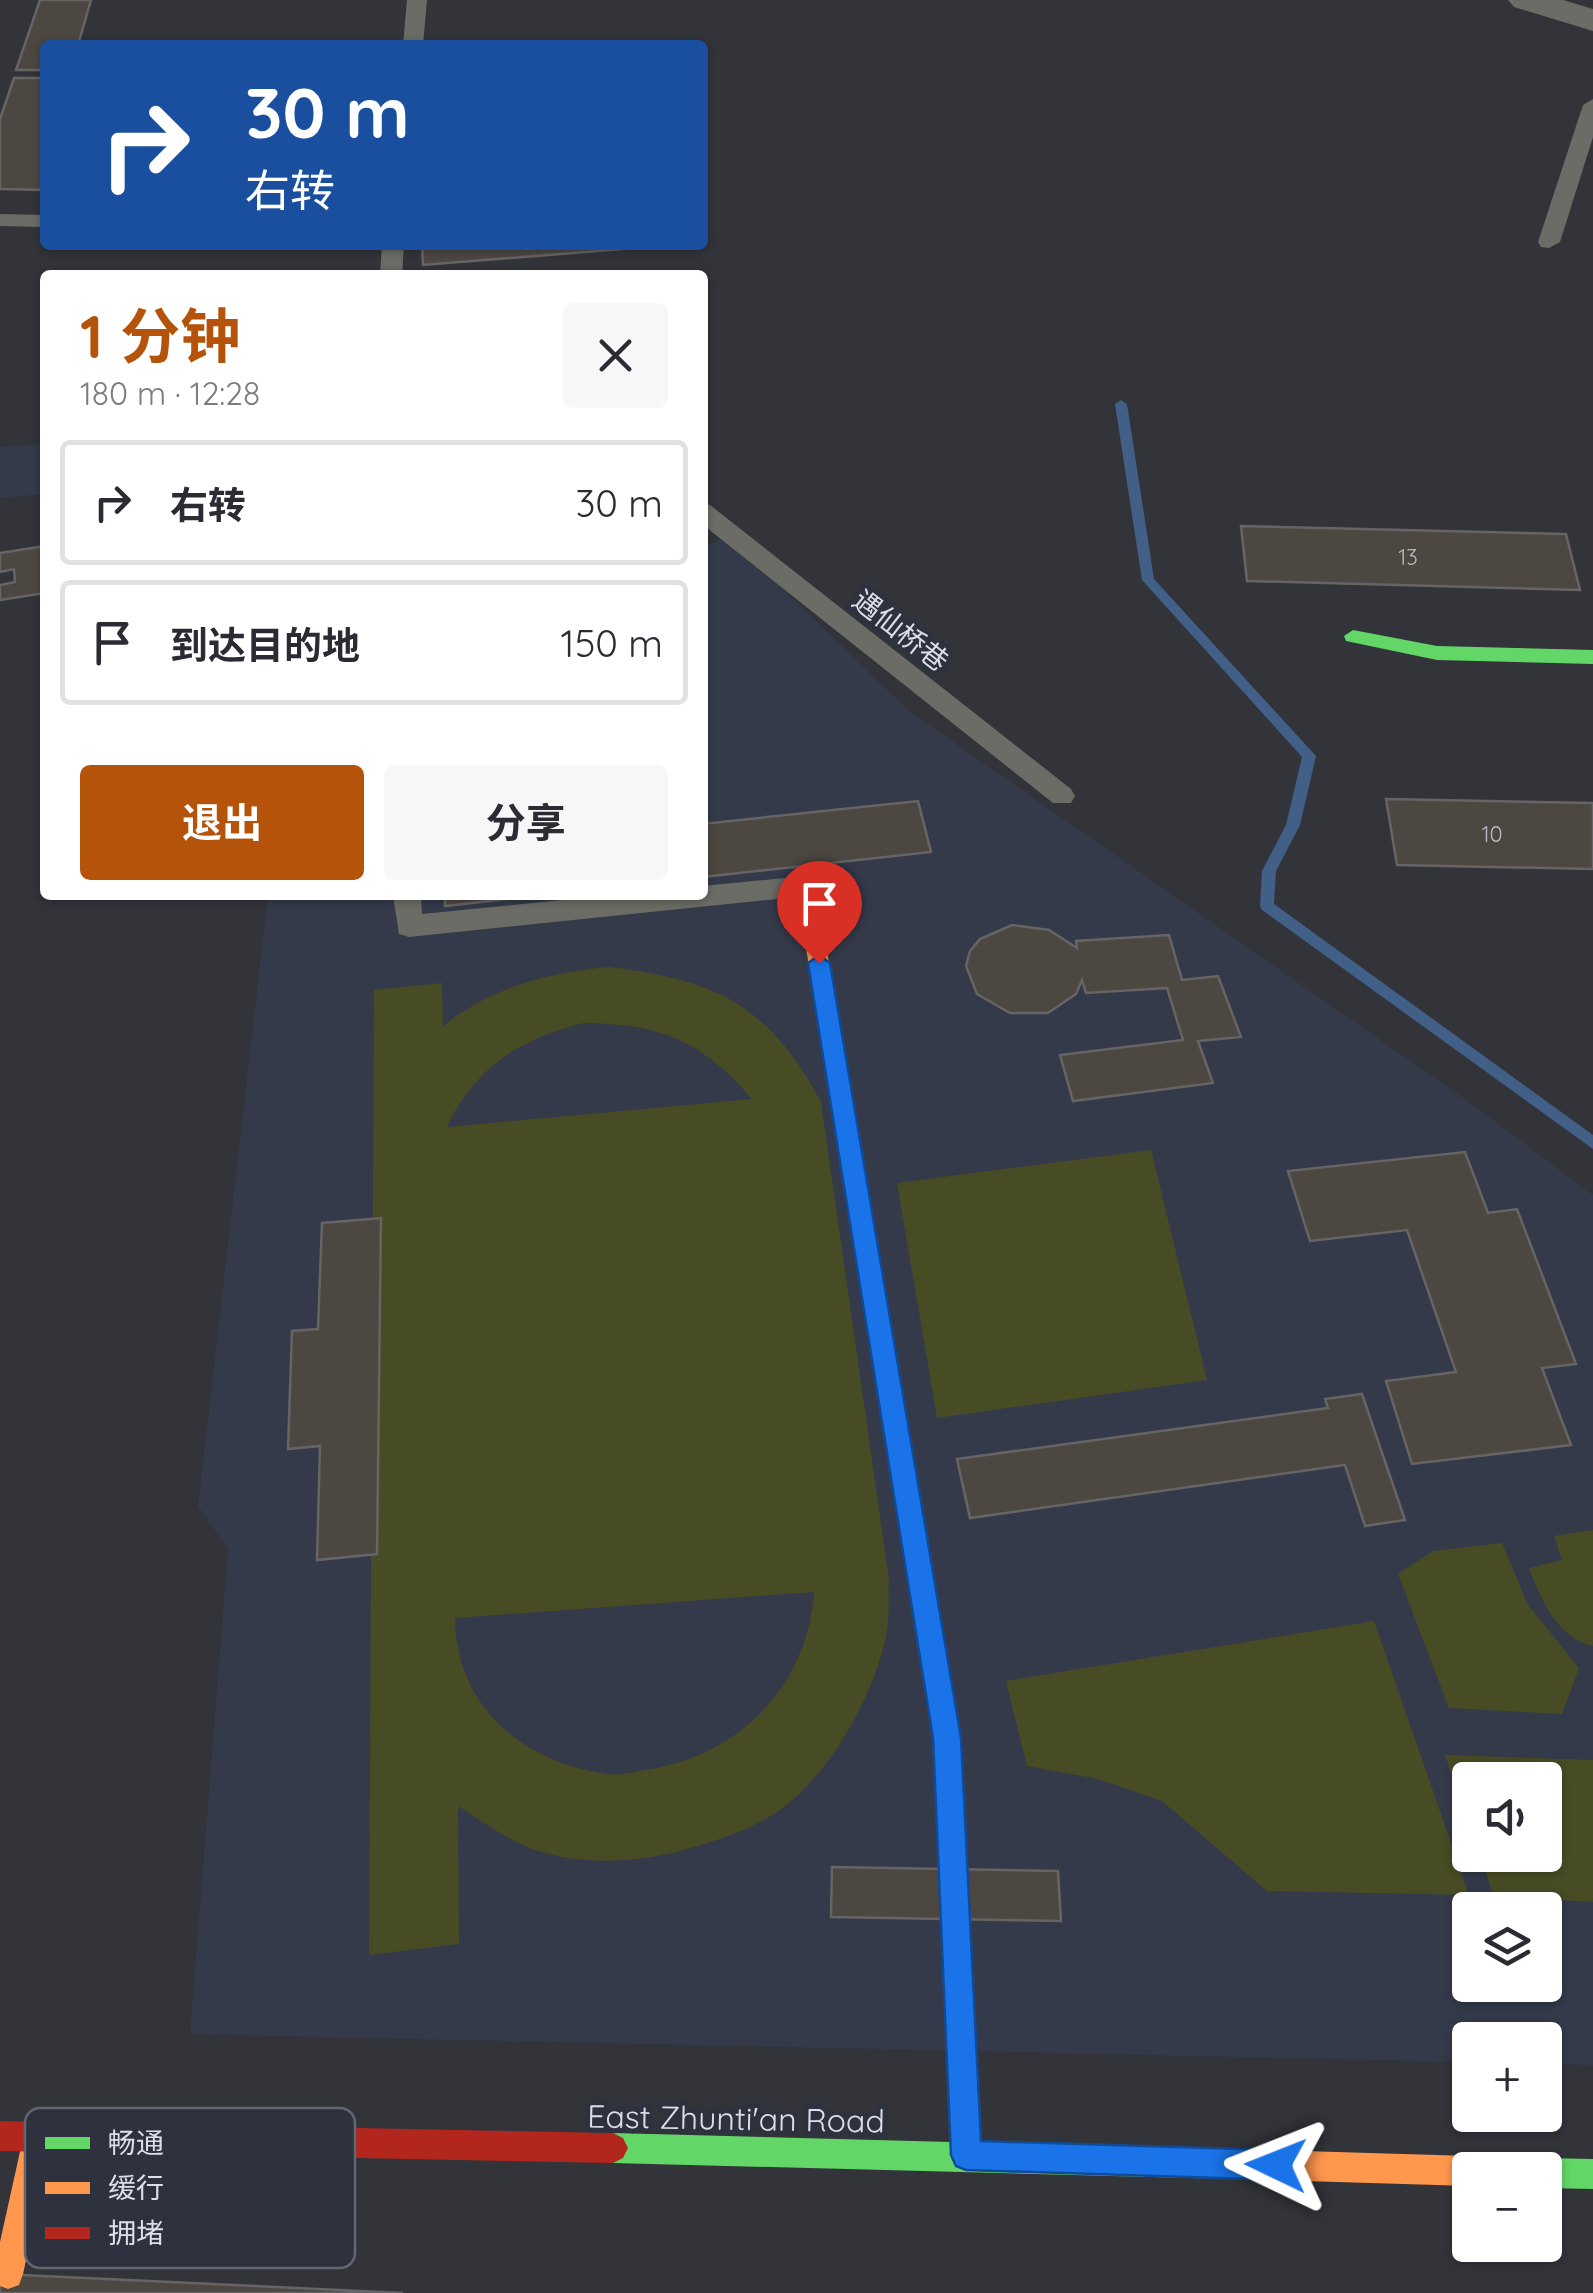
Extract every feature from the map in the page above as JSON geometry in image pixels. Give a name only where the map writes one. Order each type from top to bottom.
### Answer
[{"type":"street","points":[[1526,0],[1593,20]]},
{"type":"street","points":[[1353,636],[1437,653],[1593,657]]},
{"type":"street","points":[[806,886],[947,1738],[966,2155]]},
{"type":"street","name":"East Zhunti'an Road","points":[[0,2136],[25,2137]]},
{"type":"street","name":"East Zhunti'an Road","points":[[355,2144],[966,2155],[1452,2170]]},
{"type":"street","points":[[1562,2173],[1593,2174]]},
{"type":"street","points":[[8,2274],[25,2197]]},
{"type":"lane","points":[[413,40],[417,0]]},
{"type":"lane","points":[[1549,242],[1593,105]]},
{"type":"lane","points":[[0,220],[40,221]]},
{"type":"lane","name":"遇仙桥巷","points":[[708,516],[1062,796]]},
{"type":"lane","points":[[708,896],[806,886]]},
{"type":"lane","points":[[407,900],[410,926],[667,900]]},
{"type":"shaded area","points":[[40,444],[40,494],[0,498],[0,447]]},
{"type":"shaded area","points":[[728,536],[909,711],[1479,1109],[1593,1195],[1593,2065],[1562,2064],[1562,2022],[1452,2022],[1452,2062],[190,2034],[228,1549],[198,1506],[267,900],[708,900],[708,545]]},
{"type":"green space","points":[[608,967],[646,972],[708,989],[735,1002],[780,1041],[821,1102],[889,1580],[885,1641],[869,1689],[844,1738],[810,1782],[772,1815],[739,1832],[680,1851],[630,1860],[595,1861],[561,1857],[522,1845],[458,1806],[459,1944],[369,1955],[374,990],[442,983],[443,1026],[481,1001],[521,984]],"holes":[[[584,1023],[635,1027],[678,1039],[715,1062],[752,1099],[447,1127],[472,1087],[502,1058],[540,1037]],[[814,1592],[809,1626],[798,1658],[762,1712],[709,1750],[678,1763],[625,1774],[575,1767],[521,1742],[481,1703],[467,1678],[458,1649],[455,1618]]]},
{"type":"green space","points":[[1151,1150],[1207,1380],[937,1418],[897,1183]]},
{"type":"green space","points":[[1593,1530],[1593,1646],[1560,1626],[1529,1568],[1562,1560],[1554,1536]]},
{"type":"green space","points":[[1502,1543],[1528,1605],[1579,1668],[1562,1714],[1449,1708],[1398,1574],[1433,1551]]},
{"type":"green space","points":[[1374,1621],[1452,1846],[1452,1872],[1461,1872],[1468,1892],[1267,1891],[1162,1801],[1098,1779],[1027,1766],[1006,1681]]},
{"type":"green space","points":[[1445,1755],[1593,1760],[1593,1902],[1562,1900],[1562,1892],[1493,1892],[1486,1872],[1562,1872],[1562,1762],[1452,1762],[1452,1775]]},
{"type":"building","points":[[40,0],[91,0],[79,40],[40,40],[40,70],[16,70]]},
{"type":"building","points":[[14,78],[40,78],[40,190],[0,189],[0,119]]},
{"type":"building","points":[[422,250],[610,250],[423,265]]},
{"type":"building","points":[[1241,526],[1566,534],[1580,590],[1247,581]]},
{"type":"building","points":[[40,547],[40,594],[0,600],[0,585],[15,582],[14,569],[0,572],[0,553]]},
{"type":"building","points":[[1386,799],[1593,803],[1593,869],[1397,865]]},
{"type":"building","points":[[918,801],[931,852],[708,876],[708,823]]},
{"type":"building","points":[[445,900],[498,900],[445,906]]},
{"type":"building","points":[[1012,925],[1049,930],[1077,948],[1076,941],[1169,935],[1182,980],[1218,976],[1241,1037],[1198,1041],[1213,1083],[1073,1101],[1060,1055],[1183,1040],[1167,988],[1086,993],[1082,980],[1076,994],[1048,1013],[1010,1013],[977,994],[966,966],[970,951],[980,939]]},
{"type":"building","points":[[1465,1152],[1488,1213],[1517,1209],[1576,1364],[1542,1368],[1571,1445],[1412,1464],[1386,1381],[1456,1372],[1407,1230],[1310,1241],[1288,1171]]},
{"type":"building","points":[[381,1218],[377,1554],[317,1560],[320,1446],[288,1449],[292,1331],[318,1329],[322,1223]]},
{"type":"building","points":[[1362,1394],[1405,1520],[1365,1526],[1345,1465],[970,1518],[957,1459],[1328,1408],[1325,1399]]},
{"type":"building","points":[[832,1867],[1058,1871],[1061,1921],[831,1917]]},
{"type":"building","points":[[0,2274],[403,2293],[0,2293]]},
{"type":"waterway","points":[[1121,404],[1148,580],[1309,756],[1293,825],[1269,871],[1267,906],[1593,1143]]},
{"type":"traffic: fast","points":[[1353,636],[1437,653],[1593,657]]},
{"type":"traffic: fast","points":[[934,1657],[947,1738],[966,2155]]},
{"type":"traffic: fast","points":[[613,2148],[1268,2165]]},
{"type":"traffic: fast","points":[[1562,2173],[1593,2174]]},
{"type":"traffic: slow","points":[[806,886],[934,1657]]},
{"type":"traffic: slow","points":[[1268,2165],[1452,2170]]},
{"type":"traffic: slow","points":[[8,2274],[25,2197]]},
{"type":"traffic: jam","points":[[0,2136],[25,2136]]},
{"type":"traffic: jam","points":[[355,2143],[613,2148]]},
{"type":"route","points":[[819,963],[947,1738],[966,2155],[1276,2165]]}]
